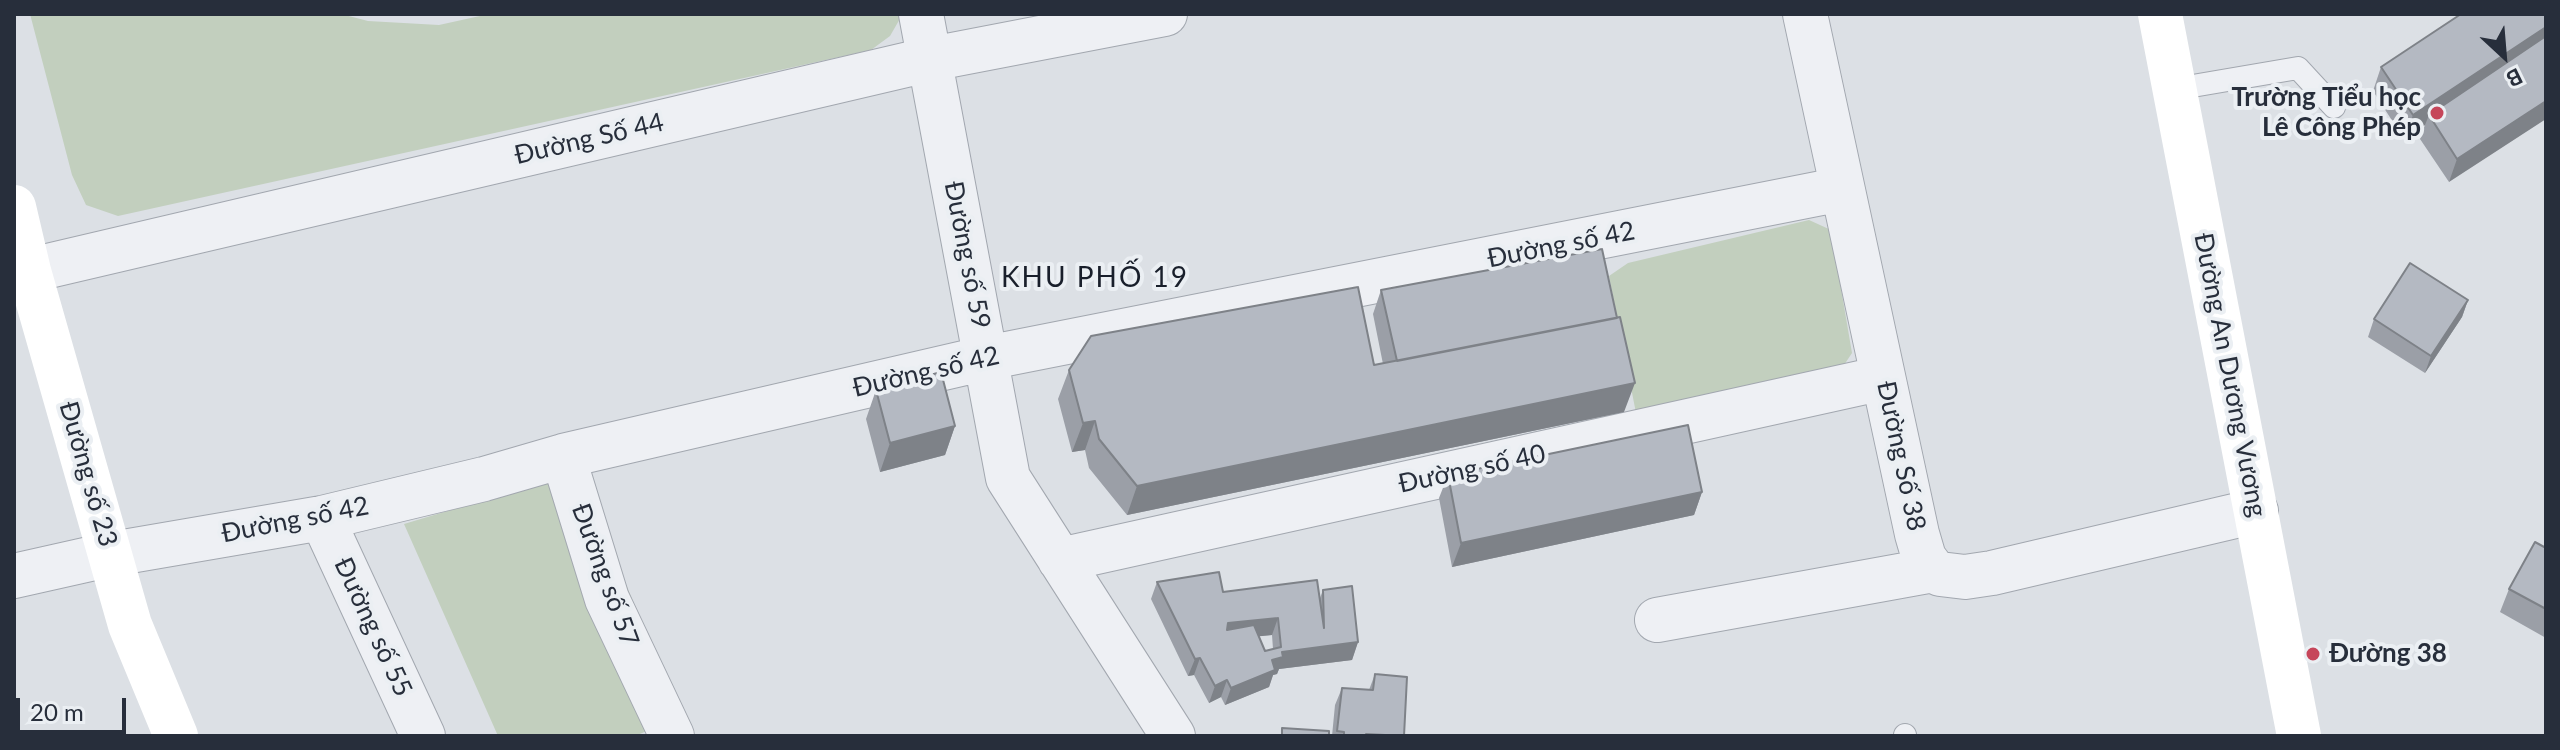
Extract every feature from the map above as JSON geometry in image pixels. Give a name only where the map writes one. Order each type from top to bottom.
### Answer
[{"type":"main road","name":"Đường An Dương Vương","points":[[2160,14],[2299,736]]},
{"type":"main road","name":"Đường số 23","points":[[14,207],[22,272],[112,554],[130,625],[176,736]]},
{"type":"street","name":"Đường số 59","points":[[921,14],[1008,478],[1173,736]]},
{"type":"street","name":"Đường Số 44","points":[[22,272],[931,59],[1165,14]]},
{"type":"street","name":"Đường Số 38","points":[[1805,14],[1917,534],[1924,558],[1933,570]]},
{"type":"street","name":"Đường số 42","points":[[14,576],[112,554],[322,518],[484,479],[563,456],[986,358],[1842,189]]},
{"type":"street","name":"Đường số 40","points":[[1060,560],[1883,378]]},
{"type":"street","name":"Đường số 57","points":[[563,456],[607,599],[672,736]]},
{"type":"street","points":[[1657,620],[1933,570],[1940,574],[1965,577],[1992,573],[2256,511]]},
{"type":"street","name":"Đường số 55","points":[[322,518],[423,736]]},
{"type":"lane","points":[[2175,89],[2298,68],[2334,107]]},
{"type":"green space","points":[[30,14],[341,14],[368,21],[439,25],[489,14],[900,14],[901,17],[890,36],[871,50],[118,216],[86,205],[72,175]]},
{"type":"green space","points":[[1809,220],[1831,230],[1852,353],[1842,368],[1636,413],[1609,276],[1628,263]]},
{"type":"green space","points":[[578,472],[682,716],[635,736],[498,736],[404,524]]},
{"type":"building","points":[[2461,14],[2546,14],[2546,27],[2413,115],[2381,67]]},
{"type":"building","points":[[2546,36],[2546,101],[2457,159],[2429,115]]},
{"type":"building","points":[[1602,249],[1617,318],[1397,361],[1381,290]]},
{"type":"building","points":[[2410,263],[2468,300],[2431,356],[2374,319]]},
{"type":"building","points":[[1358,287],[1374,365],[1620,317],[1635,383],[1137,486],[1099,439],[1095,421],[1083,423],[1069,370],[1091,336]]},
{"type":"building","points":[[941,372],[955,426],[890,443],[876,390]]},
{"type":"building","points":[[1688,425],[1702,492],[1461,543],[1448,475]]},
{"type":"building","points":[[2535,542],[2546,548],[2546,609],[2509,589]]},
{"type":"building","points":[[1219,572],[1223,592],[1317,580],[1324,628],[1323,590],[1352,586],[1358,642],[1282,652],[1283,657],[1272,660],[1275,670],[1231,688],[1227,680],[1215,686],[1200,658],[1195,659],[1157,582]],"holes":[[[1278,618],[1281,647],[1265,651],[1254,625],[1227,630],[1228,623]]]},
{"type":"building","points":[[1375,674],[1407,677],[1404,736],[1344,736],[1344,732],[1337,731],[1342,688],[1373,690]]},
{"type":"building","points":[[1282,728],[1329,731],[1329,736],[1282,736]]},
{"type":"place","name":"Trường Tiểu học Lê Công Phép","points":[[2437,113]]},
{"type":"place","name":"Đường 38","points":[[2313,654]]},
{"type":"district","name":"KHU PHỐ 19","points":[[1095,278]]}]
